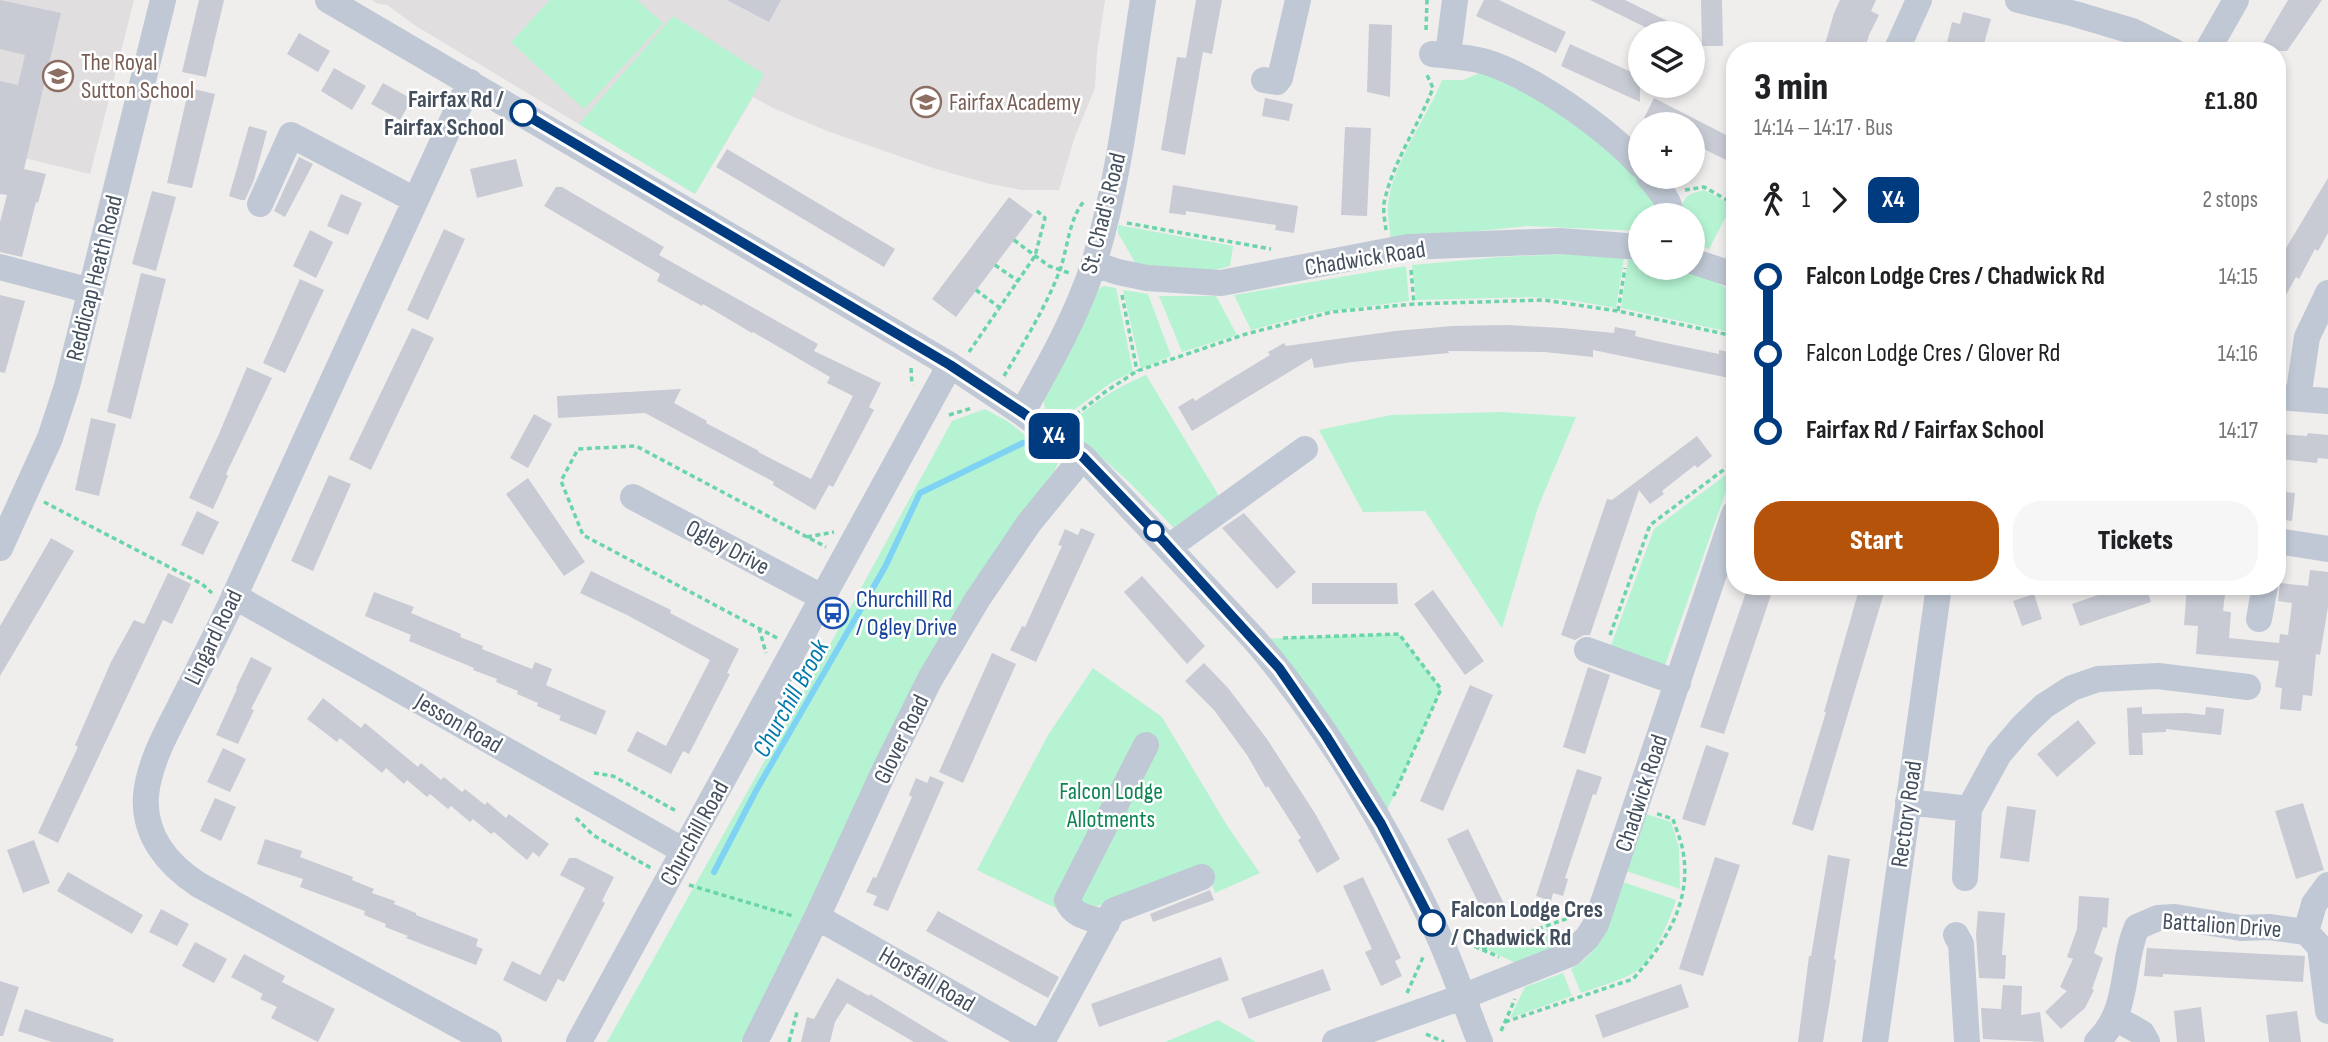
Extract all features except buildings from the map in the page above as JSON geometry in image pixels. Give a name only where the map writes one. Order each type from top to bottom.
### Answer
[{"type":"street","name":"Reddicap Heath Road","points":[[0,548],[50,438],[67,386],[163,0]]},
{"type":"street","points":[[328,0],[958,362],[987,389],[1083,457],[1279,668],[1326,736],[1381,824],[1435,929],[1462,997],[1490,1037]]},
{"type":"street","name":"St. Chad's Road","points":[[1023,413],[1100,272],[1105,219],[1114,183],[1143,0]]},
{"type":"street","points":[[1264,80],[1277,82],[1280,78],[1298,0]]},
{"type":"street","points":[[1455,0],[1431,53],[1487,62],[1539,86],[1588,120],[1628,155]]},
{"type":"street","points":[[1900,42],[1919,0]]},
{"type":"street","points":[[2018,0],[2132,31],[2155,42]]},
{"type":"street","points":[[2212,42],[2236,0]]},
{"type":"street","name":"Lingard Road","points":[[470,82],[231,602],[162,742],[146,794],[152,835],[180,873],[489,1042]]},
{"type":"street","points":[[260,204],[291,135],[415,200]]},
{"type":"street","name":"Chadwick Road","points":[[1100,272],[1221,283],[1398,249],[1560,241],[1628,246]]},
{"type":"street","points":[[1705,265],[1726,272]]},
{"type":"street","points":[[0,267],[90,291]]},
{"type":"street","points":[[2328,293],[2308,337],[2288,397],[2328,401]]},
{"type":"street","name":"Churchill Road","points":[[579,1042],[822,597],[958,362]]},
{"type":"street","points":[[1169,547],[1305,449]]},
{"type":"street","name":"Glover Road","points":[[755,1042],[930,680],[977,600],[1029,523],[1083,457]]},
{"type":"street","name":"Ogley Drive","points":[[633,497],[822,597]]},
{"type":"street","name":"Chadwick Road","points":[[1462,997],[1570,954],[1587,938],[1596,924],[1726,538]]},
{"type":"street","points":[[2286,542],[2328,549]]},
{"type":"street","name":"Rectory Road","points":[[1875,1042],[1938,595]]},
{"type":"street","points":[[2259,619],[2263,595]]},
{"type":"street","name":"Jesson Road","points":[[231,602],[684,850]]},
{"type":"street","points":[[1595,653],[1678,682]]},
{"type":"street","points":[[1965,878],[1969,809],[1999,754],[2044,706],[2072,688],[2098,679],[2158,676],[2248,687]]},
{"type":"street","points":[[1107,923],[1077,914],[1070,909],[1067,900],[1146,745]]},
{"type":"street","points":[[1908,802],[1969,809]]},
{"type":"street","points":[[1040,1042],[1113,911],[1202,877]]},
{"type":"street","points":[[2306,932],[2314,904],[2328,885]]},
{"type":"street","name":"Horsfall Road","points":[[817,917],[1040,1042]]},
{"type":"street","name":"Battalion Drive","points":[[2097,1042],[2108,1032],[2122,999],[2130,943],[2137,927],[2158,918],[2175,917],[2241,928],[2269,926],[2306,932],[2320,947],[2328,1012]]},
{"type":"street","points":[[1956,935],[1961,944],[1967,1042]]},
{"type":"street","points":[[1335,1042],[1462,997]]},
{"type":"street","points":[[2115,1018],[2142,1033],[2147,1042]]},
{"type":"path","points":[[1414,304],[1384,206],[1395,166],[1422,117],[1433,88],[1427,75],[1431,53],[1427,0]]},
{"type":"path","points":[[1661,195],[1704,187],[1726,199]]},
{"type":"path","points":[[940,418],[975,407],[995,377],[1001,381],[1035,323],[1060,270],[1078,208],[1086,199]]},
{"type":"path","points":[[958,362],[1000,308],[1035,256],[1045,218],[1037,211]]},
{"type":"path","points":[[1105,219],[1288,252],[1302,268]]},
{"type":"path","points":[[1014,240],[1049,266],[1060,270],[1100,272],[1137,372]]},
{"type":"path","points":[[995,265],[1018,281]]},
{"type":"path","points":[[1618,311],[1628,270]]},
{"type":"path","points":[[976,290],[1000,308]]},
{"type":"path","points":[[1054,436],[1076,413],[1137,372],[1227,340],[1332,312],[1414,304],[1544,300],[1618,311],[1726,333]]},
{"type":"path","points":[[1595,653],[1650,525],[1726,468]]},
{"type":"path","points":[[26,494],[202,584],[231,602]]},
{"type":"path","points":[[807,537],[836,532]]},
{"type":"path","points":[[759,628],[768,657]]},
{"type":"path","points":[[1254,639],[1399,634],[1441,690],[1381,824]]},
{"type":"path","points":[[1505,1022],[1633,979],[1647,964],[1670,929],[1684,894],[1683,850],[1673,819],[1636,807]]},
{"type":"path","points":[[669,878],[804,919],[817,917]]},
{"type":"path","points":[[1480,949],[1602,906]]},
{"type":"path","points":[[1490,1037],[1505,1022],[1528,971]]},
{"type":"shaded area","name":"The Royal Sutton School","points":[[0,0],[134,0],[90,174],[0,152]]},
{"type":"shaded area","name":"Fairfax Academy","points":[[371,0],[1105,0],[1095,88],[1074,139],[1059,190],[1022,190],[936,169],[827,131],[753,97],[695,194],[416,26],[387,5]]},
{"type":"green space","points":[[550,0],[637,0],[663,23],[584,109],[511,42]]},
{"type":"green space","points":[[673,16],[764,74],[695,194],[579,124]]},
{"type":"green space","points":[[1482,72],[1536,98],[1591,137],[1628,169],[1628,189],[1645,189],[1654,203],[1628,203],[1628,230],[1528,226],[1391,240],[1388,219],[1390,192],[1402,159],[1442,80],[1463,80]]},
{"type":"green space","points":[[1704,190],[1726,202],[1726,216],[1709,249],[1705,248],[1705,203],[1683,203],[1686,197]]},
{"type":"green space","points":[[1118,225],[1233,246],[1230,266],[1195,271],[1136,264],[1118,233]]},
{"type":"green space","points":[[1565,254],[1624,258],[1616,308],[1531,297],[1416,300],[1412,265]]},
{"type":"green space","points":[[1628,259],[1628,280],[1705,278],[1726,288],[1726,331],[1621,308]]},
{"type":"green space","points":[[1406,266],[1409,301],[1316,313],[1251,330],[1234,295]]},
{"type":"green space","points":[[1104,286],[1116,288],[1133,372],[1112,382],[1059,421],[1045,409],[1043,395],[1097,290]]},
{"type":"green space","points":[[1123,290],[1148,294],[1171,356],[1141,369]]},
{"type":"green space","points":[[1159,296],[1216,296],[1237,335],[1182,352]]},
{"type":"green space","points":[[1146,375],[1222,501],[1180,534],[1128,481],[1067,427],[1104,397]]},
{"type":"green space","points":[[985,409],[1007,421],[1059,461],[741,1042],[607,1042],[952,421]]},
{"type":"green space","points":[[1501,412],[1576,417],[1538,507],[1502,628],[1425,511],[1363,512],[1319,430],[1391,415]]},
{"type":"green space","points":[[1726,475],[1726,491],[1663,671],[1609,651],[1654,529]]},
{"type":"green space","points":[[1399,634],[1441,689],[1381,824],[1254,639]]},
{"type":"green space","name":"Falcon Lodge Allotments","points":[[1093,668],[1162,717],[1228,827],[1260,873],[1215,893],[1204,864],[1072,916],[977,870],[1048,735]]},
{"type":"green space","points":[[1646,814],[1671,822],[1679,848],[1680,889],[1626,871]]},
{"type":"green space","points":[[1623,882],[1676,900],[1673,909],[1659,941],[1640,969],[1626,977],[1581,993],[1571,969],[1592,952],[1599,942]]},
{"type":"green space","points":[[1551,928],[1557,948],[1516,963],[1486,949]]},
{"type":"green space","points":[[1563,973],[1572,996],[1510,1018],[1525,987]]},
{"type":"green space","points":[[1218,1020],[1256,1042],[1165,1042]]},
{"type":"waterway","name":"Churchill Brook","points":[[714,872],[757,789],[885,567],[920,493],[1023,443]]},
{"type":"bus line","name":"X4","points":[[523,113],[950,365],[1083,457],[1279,668],[1326,736],[1381,824],[1432,923]]},
{"type":"place","name":"The Royal Sutton School","points":[[58,76]]},
{"type":"place","name":"Fairfax Academy","points":[[926,102]]},
{"type":"place","name":"Fairfax Rd / Fairfax School","points":[[523,113]]},
{"type":"place","name":"Churchill Rd / Ogley Drive","points":[[833,613]]},
{"type":"place","name":"Falcon Lodge Cres / Chadwick Rd","points":[[1432,923]]}]
